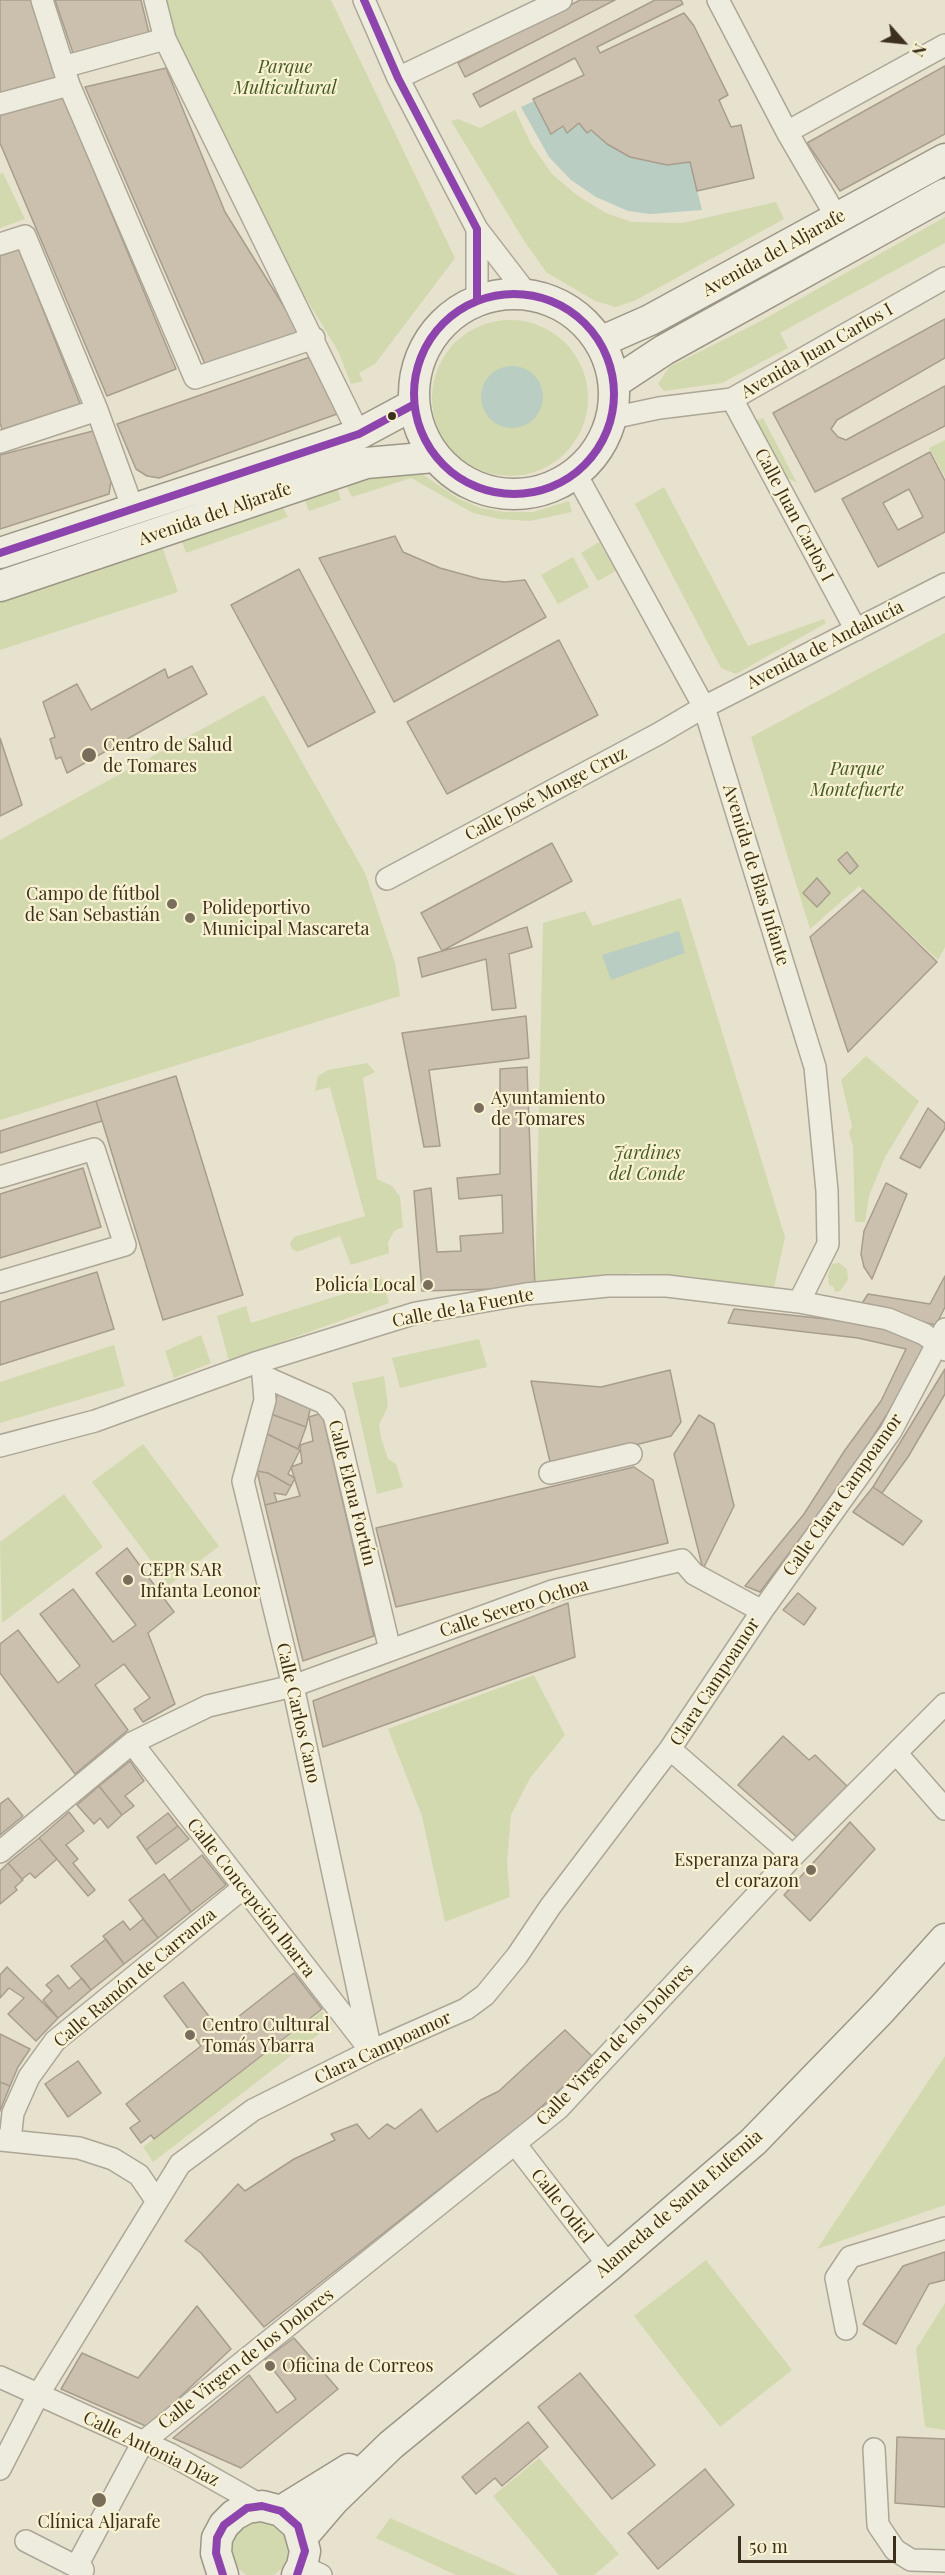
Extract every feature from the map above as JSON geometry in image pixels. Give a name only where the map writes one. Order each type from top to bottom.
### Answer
[{"type":"main road","name":"Avenida del Aljarafe","points":[[600,342],[650,320],[945,159]]},
{"type":"main road","name":"Avenida del Aljarafe","points":[[614,383],[664,350],[945,194]]},
{"type":"main road","points":[[502,294],[527,294],[556,302],[581,319],[600,342],[609,361],[614,383],[612,418],[599,449],[576,474],[541,492],[502,495],[464,483],[434,457],[413,405],[418,362],[441,325],[477,300],[502,294]]},
{"type":"main road","name":"Avenida del Aljarafe","points":[[0,552],[359,434],[413,405]]},
{"type":"main road","name":"Avenida del Aljarafe","points":[[0,586],[366,463],[434,457]]},
{"type":"main road","name":"Alameda de Santa Eufemia","points":[[303,2536],[334,2500],[391,2445],[609,2266],[753,2142],[881,2010],[945,1939]]},
{"type":"main road","name":"Alameda de Santa Eufemia","points":[[223,2575],[216,2553],[217,2538],[224,2525],[241,2511],[271,2509],[391,2445]]},
{"type":"main road","points":[[271,2509],[298,2526],[303,2536],[307,2572]]},
{"type":"street","points":[[42,0],[66,76],[195,378],[314,338]]},
{"type":"street","points":[[155,0],[165,39],[314,338],[359,434]]},
{"type":"street","points":[[364,0],[398,78],[477,229],[527,294]]},
{"type":"street","points":[[718,0],[787,132],[837,218]]},
{"type":"street","points":[[398,78],[553,2]]},
{"type":"street","points":[[0,104],[66,76],[165,39]]},
{"type":"street","points":[[787,132],[945,45]]},
{"type":"street","points":[[477,229],[477,300]]},
{"type":"street","points":[[0,244],[25,236],[97,410],[133,509]]},
{"type":"street","name":"Avenida Juan Carlos I","points":[[612,418],[659,408],[732,399],[945,278]]},
{"type":"street","name":"Calle Juan Carlos I","points":[[732,399],[856,630]]},
{"type":"street","points":[[0,442],[97,410]]},
{"type":"street","name":"Avenida de Blas Infante","points":[[576,474],[704,706],[815,1067],[827,1191],[828,1244],[799,1302]]},
{"type":"street","name":"Avenida de Andalucía","points":[[704,706],[945,584]]},
{"type":"street","name":"Calle José Monge Cruz","points":[[387,879],[658,734],[704,706]]},
{"type":"street","points":[[0,1177],[94,1149],[125,1245],[0,1282]]},
{"type":"street","name":"Calle de la Fuente","points":[[8,1444],[94,1421],[259,1370],[416,1313],[525,1294],[608,1286],[667,1286],[799,1302],[888,1319],[942,1341]]},
{"type":"street","name":"Calle Clara Campoamor","points":[[762,1611],[891,1431],[942,1341]]},
{"type":"street","name":"Calle Elena Fortún","points":[[259,1370],[324,1402],[334,1415],[390,1650]]},
{"type":"street","name":"Calle Carlos Cano","points":[[259,1370],[265,1400],[243,1481],[292,1686],[371,2051]]},
{"type":"street","points":[[0,1457],[8,1444]]},
{"type":"street","points":[[550,1473],[631,1454]]},
{"type":"street","name":"Calle Severo Ochoa","points":[[0,1852],[132,1743],[208,1706],[292,1686],[552,1591],[682,1560],[694,1574],[762,1611]]},
{"type":"street","name":"Clara Campoamor","points":[[0,2469],[38,2395],[180,2164],[253,2110],[371,2051],[466,2009],[485,1995],[517,1956],[550,1907],[670,1749],[762,1611]]},
{"type":"street","name":"Calle Virgen de los Dolores","points":[[143,2442],[558,2109],[793,1856],[945,1704]]},
{"type":"street","name":"Calle Concepción Ibarra","points":[[132,1743],[371,2051]]},
{"type":"street","points":[[670,1749],[793,1856]]},
{"type":"street","points":[[896,1753],[945,1809]]},
{"type":"street","name":"Calle Ramón de Carranza","points":[[5,2140],[13,2113],[29,2076],[56,2041],[243,1888]]},
{"type":"street","points":[[5,2140],[79,2148],[113,2159],[139,2175],[156,2200]]},
{"type":"street","name":"Calle Odiel","points":[[516,2145],[609,2266]]},
{"type":"street","points":[[846,2329],[836,2278],[850,2257],[945,2228]]},
{"type":"street","name":"Calle Antonia Díaz","points":[[0,2377],[143,2442],[271,2509]]},
{"type":"street","points":[[26,2541],[83,2570],[79,2562],[143,2442]]},
{"type":"street","points":[[874,2449],[878,2525],[895,2550],[911,2560],[945,2561]]},
{"type":"green space","name":"Parque Multicultural","points":[[165,0],[331,0],[455,258],[375,364],[359,373],[363,381],[351,384],[338,351],[293,277],[180,48]]},
{"type":"green space","points":[[515,110],[531,144],[552,174],[578,196],[606,213],[632,222],[682,223],[776,202],[784,219],[636,300],[616,307],[595,301],[546,272],[523,239],[451,121],[458,119],[480,128]]},
{"type":"green space","points":[[3,173],[25,219],[0,228],[0,174]]},
{"type":"green space","points":[[945,217],[945,243],[780,333],[788,348],[722,383],[664,391],[658,384],[669,367],[759,322]]},
{"type":"green space","points":[[510,320],[540,326],[565,343],[582,368],[588,398],[582,428],[565,453],[540,470],[510,476],[480,470],[455,453],[438,428],[432,398],[438,368],[455,343],[480,326]]},
{"type":"green space","points":[[763,418],[797,483],[779,473],[755,421]]},
{"type":"green space","points":[[945,440],[945,477],[929,448]]},
{"type":"green space","points":[[392,469],[408,469],[422,474],[459,499],[481,508],[504,512],[533,512],[569,501],[572,512],[530,521],[499,519],[473,513],[411,478],[352,497],[346,485]]},
{"type":"green space","points":[[664,487],[748,646],[824,619],[826,623],[736,674],[721,668],[635,504]]},
{"type":"green space","points":[[337,488],[341,500],[309,511],[304,498]]},
{"type":"green space","points":[[281,504],[288,517],[186,553],[181,539]]},
{"type":"green space","points":[[599,542],[616,571],[598,581],[581,553]]},
{"type":"green space","points":[[161,544],[178,592],[0,650],[0,592]]},
{"type":"green space","points":[[573,557],[589,587],[558,604],[541,575]]},
{"type":"green space","name":"Parque Montefuerte","points":[[945,633],[945,947],[938,960],[859,886],[810,929],[751,737]]},
{"type":"green space","name":"Polideportivo Municipal Mascareta","points":[[264,695],[365,873],[395,963],[400,996],[0,1120],[0,840]]},
{"type":"green space","name":"Jardines del Conde","points":[[681,898],[785,1237],[774,1287],[634,1273],[535,1288],[543,923],[585,911],[593,926]]},
{"type":"green space","points":[[866,1056],[919,1101],[885,1157],[869,1196],[865,1222],[855,1222],[853,1146],[849,1133],[852,1126],[841,1080]]},
{"type":"green space","points":[[367,1063],[375,1072],[363,1078],[377,1179],[392,1186],[400,1197],[403,1227],[394,1231],[388,1243],[389,1253],[351,1265],[340,1236],[297,1252],[291,1248],[290,1243],[294,1237],[365,1216],[330,1087],[315,1091],[318,1076],[328,1070]]},
{"type":"green space","points":[[839,1263],[847,1269],[848,1280],[840,1291],[835,1292],[833,1286],[829,1285],[828,1275],[832,1264]]},
{"type":"green space","points":[[381,1276],[389,1303],[229,1361],[217,1316],[246,1306],[251,1323],[350,1292],[349,1286]]},
{"type":"green space","points":[[201,1335],[211,1363],[174,1378],[165,1351]]},
{"type":"green space","points":[[479,1339],[487,1367],[400,1388],[392,1358]]},
{"type":"green space","points":[[114,1345],[125,1386],[0,1423],[0,1382]]},
{"type":"green space","points":[[384,1376],[388,1406],[379,1425],[381,1438],[388,1459],[396,1464],[403,1487],[377,1494],[352,1383]]},
{"type":"green space","points":[[143,1444],[219,1546],[169,1585],[92,1482]]},
{"type":"green space","points":[[64,1494],[103,1547],[2,1623],[0,1542]]},
{"type":"green space","points":[[534,1675],[565,1735],[530,1778],[511,1815],[507,1863],[510,1897],[445,1922],[422,1816],[388,1729]]},
{"type":"green space","points":[[322,2011],[332,2024],[153,2162],[143,2147]]},
{"type":"green space","points":[[945,2056],[945,2205],[817,2249]]},
{"type":"green space","points":[[706,2260],[792,2370],[720,2427],[634,2316]]},
{"type":"green space","points":[[945,2303],[945,2430],[925,2427],[916,2349]]},
{"type":"green space","points":[[539,2458],[619,2554],[594,2575],[559,2575],[493,2496]]},
{"type":"green space","points":[[390,2518],[517,2575],[456,2575],[376,2538]]},
{"type":"green space","points":[[254,2520],[266,2520],[281,2528],[289,2543],[289,2555],[281,2570],[266,2578],[254,2578],[239,2570],[231,2555],[231,2543],[239,2528]]},
{"type":"shaded area","points":[[534,101],[551,134],[563,126],[567,132],[579,123],[630,157],[667,165],[690,162],[702,210],[650,214],[628,211],[596,197],[571,180],[549,157],[521,107]]},
{"type":"shaded area","points":[[512,366],[524,368],[534,375],[541,385],[543,397],[541,409],[534,419],[524,426],[512,428],[500,426],[490,419],[483,409],[481,397],[483,385],[490,375],[500,368]]},
{"type":"shaded area","points":[[679,931],[685,953],[611,980],[602,955]]},
{"type":"building","points":[[0,0],[32,0],[58,78],[0,96]]},
{"type":"building","points":[[55,0],[141,0],[150,37],[74,56]]},
{"type":"building","points":[[580,0],[615,0],[465,77],[458,63]]},
{"type":"building","points":[[655,0],[681,0],[683,4],[597,47],[600,53],[684,13],[694,26],[728,95],[719,100],[731,127],[741,125],[754,178],[697,191],[690,162],[667,165],[630,157],[607,144],[591,130],[587,133],[579,123],[567,133],[563,126],[551,134],[533,99],[584,75],[575,58],[480,107],[473,94]]},
{"type":"building","points":[[945,66],[945,134],[840,191],[807,143]]},
{"type":"building","points":[[166,68],[225,212],[301,334],[205,364],[85,87]]},
{"type":"building","points":[[62,94],[176,369],[107,396],[0,143],[0,113]]},
{"type":"building","points":[[19,249],[81,406],[3,432],[0,423],[0,256]]},
{"type":"building","points":[[945,319],[945,358],[837,420],[831,429],[838,437],[846,440],[945,386],[945,426],[815,492],[773,413]]},
{"type":"building","points":[[313,356],[337,414],[159,478],[147,476],[136,469],[117,424]]},
{"type":"building","points":[[93,431],[111,481],[109,494],[0,529],[0,455]]},
{"type":"building","points":[[930,452],[945,481],[945,532],[878,567],[842,499]],"holes":[[[909,489],[923,517],[898,530],[883,503]]]},
{"type":"building","points":[[395,536],[403,552],[440,568],[480,579],[505,582],[525,580],[546,617],[394,702],[319,558]]},
{"type":"building","points":[[299,569],[375,712],[308,747],[231,605]]},
{"type":"building","points":[[559,640],[598,715],[447,794],[407,722]]},
{"type":"building","points":[[192,666],[207,694],[67,773],[61,757],[56,759],[50,739],[55,737],[43,702],[77,684],[91,710],[165,669],[168,678]]},
{"type":"building","points":[[0,738],[22,805],[0,816]]},
{"type":"building","points":[[552,843],[572,881],[442,951],[421,913]]},
{"type":"building","points":[[847,852],[858,866],[850,874],[838,860]]},
{"type":"building","points":[[817,878],[830,893],[817,907],[803,893]]},
{"type":"building","points":[[863,890],[937,962],[848,1052],[810,937]]},
{"type":"building","points":[[527,927],[532,947],[509,954],[516,1008],[492,1010],[486,959],[422,977],[418,958]]},
{"type":"building","points":[[526,1016],[529,1058],[429,1070],[440,1146],[424,1147],[402,1033]]},
{"type":"building","points":[[527,1067],[535,1288],[422,1291],[414,1191],[431,1188],[437,1252],[461,1251],[460,1236],[503,1233],[502,1195],[459,1199],[457,1178],[500,1174],[500,1069]]},
{"type":"building","points":[[176,1076],[243,1295],[163,1320],[96,1101]]},
{"type":"building","points":[[96,1101],[102,1121],[0,1153],[0,1131]]},
{"type":"building","points":[[928,1108],[945,1123],[945,1128],[920,1168],[900,1158]]},
{"type":"building","points":[[83,1168],[101,1227],[0,1258],[0,1194]]},
{"type":"building","points":[[886,1183],[907,1194],[872,1279],[864,1267],[861,1254],[864,1231]]},
{"type":"building","points":[[97,1272],[114,1329],[0,1365],[0,1302]]},
{"type":"building","points":[[945,1276],[945,1307],[936,1325],[859,1308],[868,1294],[930,1304]]},
{"type":"building","points":[[734,1309],[891,1326],[926,1342],[903,1389],[855,1465],[760,1592],[745,1586],[804,1514],[845,1450],[881,1401],[906,1349],[858,1338],[728,1323]]},
{"type":"building","points":[[945,1369],[945,1394],[908,1457],[882,1493],[873,1487]]},
{"type":"building","points":[[670,1370],[681,1422],[671,1436],[551,1466],[531,1381],[601,1387]]},
{"type":"building","points":[[278,1393],[311,1406],[306,1427],[271,1414]]},
{"type":"building","points":[[322,1413],[374,1636],[303,1661],[265,1505],[300,1496],[291,1467],[302,1463],[300,1445],[313,1441],[309,1417]]},
{"type":"building","points":[[271,1414],[306,1427],[298,1449],[265,1433]]},
{"type":"building","points":[[699,1415],[714,1424],[734,1506],[703,1569],[674,1454]]},
{"type":"building","points":[[265,1433],[300,1450],[288,1474],[295,1478],[291,1486],[268,1473],[257,1471]]},
{"type":"building","points":[[634,1467],[653,1480],[668,1543],[396,1607],[376,1528]]},
{"type":"building","points":[[257,1471],[268,1473],[291,1486],[286,1495],[274,1493],[277,1502],[265,1505]]},
{"type":"building","points":[[873,1487],[922,1521],[903,1545],[853,1512]]},
{"type":"building","points":[[127,1548],[174,1612],[148,1633],[175,1704],[143,1722],[134,1709],[150,1698],[124,1664],[95,1685],[128,1730],[75,1774],[0,1673],[0,1644],[18,1630],[58,1683],[80,1666],[40,1614],[73,1589],[113,1642],[136,1625],[96,1573]]},
{"type":"building","points":[[798,1593],[816,1608],[804,1625],[783,1610]]},
{"type":"building","points":[[568,1603],[575,1657],[323,1747],[313,1701]]},
{"type":"building","points":[[783,1736],[809,1760],[815,1755],[847,1786],[798,1838],[738,1785]]},
{"type":"building","points":[[130,1761],[144,1781],[125,1796],[134,1806],[122,1815],[99,1786]]},
{"type":"building","points":[[99,1786],[122,1815],[108,1828],[100,1818],[94,1824],[77,1805]]},
{"type":"building","points":[[8,1798],[23,1816],[0,1835],[0,1804]]},
{"type":"building","points":[[69,1812],[84,1831],[66,1845],[78,1859],[73,1863],[95,1890],[88,1896],[39,1838]]},
{"type":"building","points":[[168,1813],[178,1826],[146,1850],[137,1837]]},
{"type":"building","points":[[850,1822],[875,1849],[810,1921],[784,1895]]},
{"type":"building","points":[[178,1826],[189,1839],[156,1864],[146,1850]]},
{"type":"building","points":[[39,1838],[57,1859],[35,1878],[30,1873],[22,1879],[8,1863]]},
{"type":"building","points":[[202,1855],[226,1885],[191,1912],[169,1881]]},
{"type":"building","points":[[8,1863],[23,1880],[15,1887],[17,1890],[0,1904],[0,1871]]},
{"type":"building","points":[[164,1874],[191,1912],[158,1938],[129,1900]]},
{"type":"building","points":[[143,1919],[158,1938],[124,1964],[103,1936],[123,1921],[130,1930]]},
{"type":"building","points":[[106,1939],[124,1964],[91,1990],[71,1966]]},
{"type":"building","points":[[7,1967],[58,2018],[36,2041],[8,2014],[24,1998],[9,1988],[0,1998],[0,1975]]},
{"type":"building","points":[[294,1973],[322,2009],[154,2139],[151,2135],[141,2143],[130,2128],[140,2121],[126,2104],[201,2046],[164,1996],[183,1982],[220,2031]]},
{"type":"building","points":[[58,1975],[69,1989],[82,1978],[91,1990],[58,2018],[43,2000],[52,1991],[46,1985]]},
{"type":"building","points":[[565,2030],[594,2058],[526,2121],[264,2327],[201,2253],[185,2241],[238,2184],[245,2191],[294,2159],[335,2140],[331,2134],[357,2124],[369,2139],[387,2124],[395,2129],[421,2109],[437,2132],[481,2100],[499,2091]]},
{"type":"building","points":[[0,2034],[30,2049],[18,2067],[10,2086],[0,2082]]},
{"type":"building","points":[[78,2061],[101,2093],[68,2117],[45,2084]]},
{"type":"building","points":[[0,2082],[10,2086],[0,2111]]},
{"type":"building","points":[[945,2252],[945,2280],[929,2284],[896,2344],[863,2324],[903,2266]]},
{"type":"building","points":[[197,2306],[231,2349],[148,2427],[61,2389],[82,2353],[138,2378]]},
{"type":"building","points":[[294,2338],[338,2389],[241,2468],[173,2438],[249,2375],[277,2413],[296,2399],[265,2359]]},
{"type":"building","points":[[580,2373],[655,2465],[612,2499],[538,2407]]},
{"type":"building","points":[[528,2422],[548,2447],[502,2486],[495,2478],[476,2494],[462,2477]]},
{"type":"building","points":[[897,2437],[945,2439],[945,2507],[895,2503]]},
{"type":"building","points":[[705,2469],[734,2505],[658,2569],[628,2533]]},
{"type":"transit line","points":[[364,0],[398,78],[477,229],[477,300]]},
{"type":"transit line","points":[[514,294],[543,298],[570,311],[585,323],[597,338],[610,365],[614,394],[610,423],[597,450],[585,465],[570,477],[543,490],[514,494],[485,490],[458,477],[443,465],[431,450],[418,423],[414,394],[418,365],[431,338],[443,323],[458,311],[485,298],[514,294]]},
{"type":"transit line","points":[[0,553],[359,434],[413,405]]},
{"type":"transit line","points":[[223,2575],[216,2553],[217,2538],[224,2525],[247,2508],[262,2506],[281,2511],[298,2526],[305,2551],[297,2575]]},
{"type":"place","name":"Centro de Salud de Tomares","points":[[89,755]]},
{"type":"place","name":"Campo de fútbol de San Sebastián","points":[[172,904]]},
{"type":"place","name":"Polideportivo Municipal Mascareta","points":[[190,918]]},
{"type":"place","name":"Ayuntamiento de Tomares","points":[[479,1108]]},
{"type":"place","name":"Policía Local","points":[[428,1285]]},
{"type":"place","name":"CEPR SAR Infanta Leonor","points":[[128,1580]]},
{"type":"place","name":"Esperanza para el corazon","points":[[811,1870]]},
{"type":"place","name":"Centro Cultural Tomás Ybarra","points":[[190,2035]]},
{"type":"place","name":"Oficina de Correos","points":[[270,2366]]},
{"type":"place","name":"Clínica Aljarafe","points":[[99,2500]]}]
